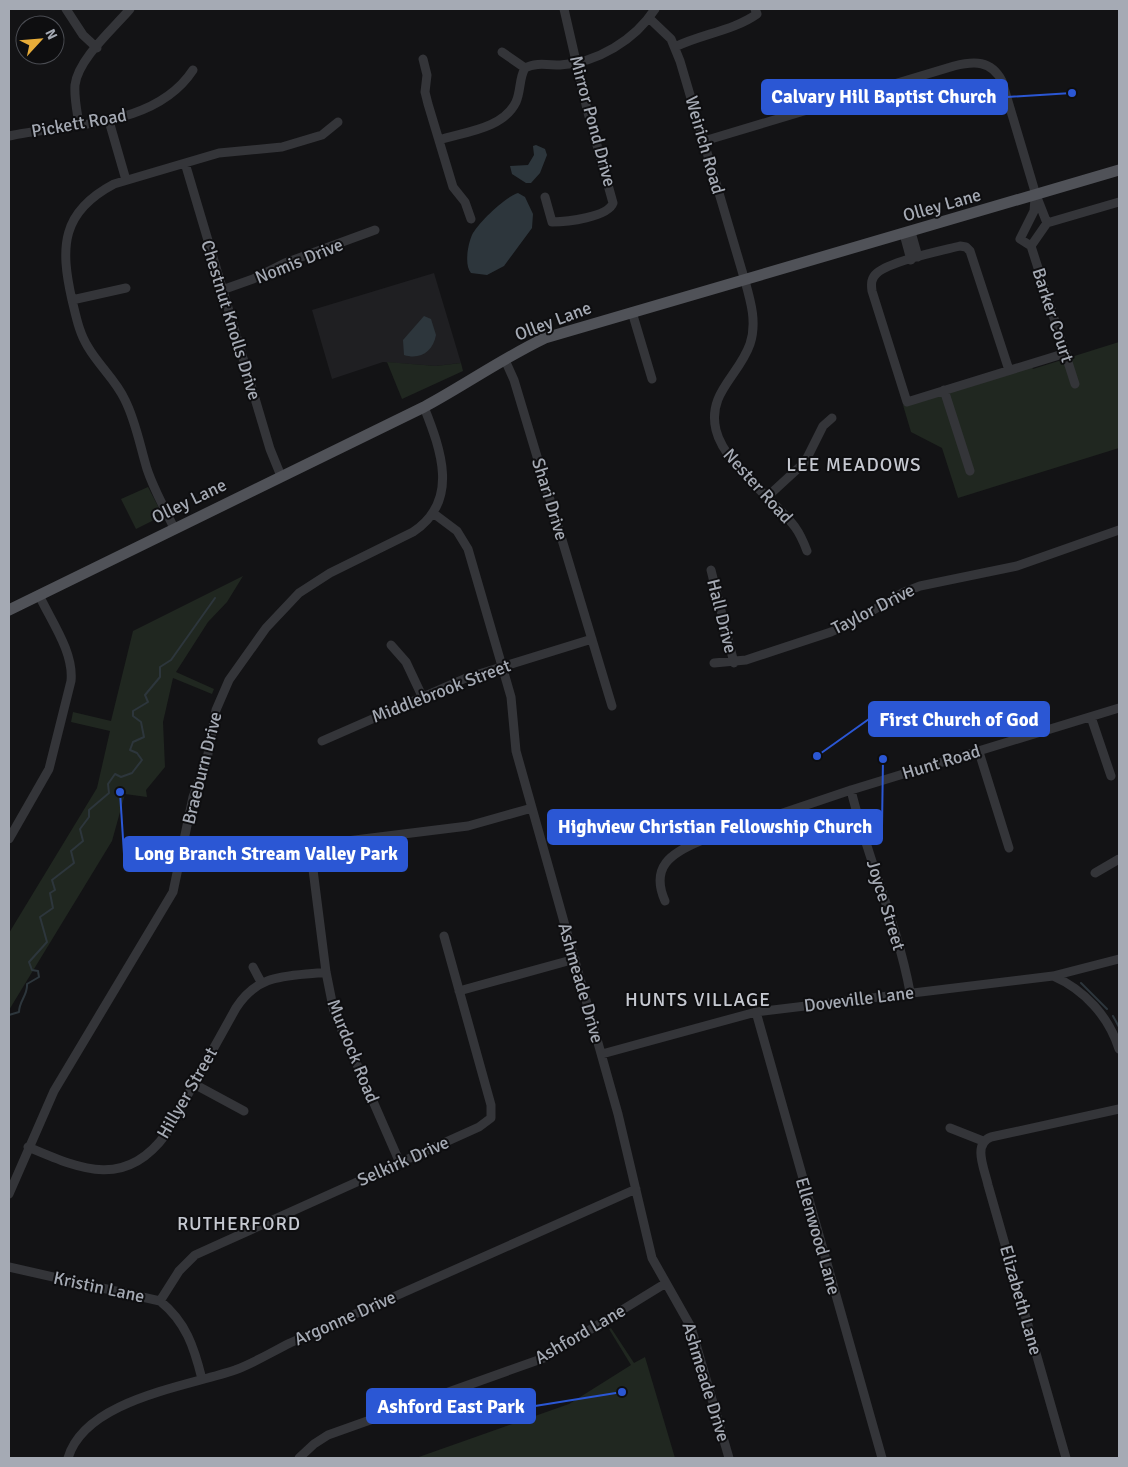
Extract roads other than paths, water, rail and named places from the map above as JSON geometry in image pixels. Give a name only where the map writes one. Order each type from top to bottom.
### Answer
[{"type":"main road","name":"Olley Lane","points":[[9,610],[174,528],[424,408],[545,338],[746,281],[1119,170]]},
{"type":"street","points":[[66,9],[83,34],[97,48]]},
{"type":"street","points":[[79,124],[75,92],[77,76],[97,48],[130,9]]},
{"type":"street","name":"Mirror Pond Drive","points":[[546,197],[552,222],[571,221],[603,212],[613,205],[613,197],[587,110],[564,9]]},
{"type":"street","points":[[525,68],[533,65],[562,65],[590,59],[613,48],[631,36],[655,9]]},
{"type":"street","points":[[675,46],[700,35],[744,22],[757,14],[755,9]]},
{"type":"street","name":"Weirich Road","points":[[649,18],[662,28],[675,46],[746,281]]},
{"type":"street","points":[[502,52],[525,68]]},
{"type":"street","points":[[423,59],[428,75],[426,96],[453,187],[465,202],[471,220]]},
{"type":"street","points":[[704,141],[954,66],[977,62],[990,67],[1002,81],[1036,195],[1047,223],[1119,202]]},
{"type":"street","points":[[439,140],[492,124],[506,116],[517,100],[525,68]]},
{"type":"street","name":"Pickett Road","points":[[9,136],[109,121],[136,113],[181,86],[193,70]]},
{"type":"street","points":[[109,121],[126,180]]},
{"type":"street","points":[[174,528],[148,471],[126,402],[86,345],[78,325],[64,259],[71,227],[80,210],[93,197],[114,184],[226,151],[282,147],[322,135],[338,122]]},
{"type":"street","name":"Chestnut Knolls Drive","points":[[185,163],[270,449],[281,476]]},
{"type":"street","name":"Barker Court","points":[[1036,195],[1034,212],[1020,239],[1031,246],[1075,384]]},
{"type":"street","name":"Barker Court","points":[[1031,246],[1047,223]]},
{"type":"street","name":"Nomis Drive","points":[[222,290],[253,280],[285,263],[375,230]]},
{"type":"street","points":[[908,233],[915,258]]},
{"type":"street","points":[[1009,370],[970,251],[960,246],[915,258],[876,274],[870,283],[906,402],[1066,353]]},
{"type":"street","name":"Nester Road","points":[[746,281],[753,316],[752,336],[743,358],[719,394],[715,408],[715,424],[718,438],[726,452],[795,527],[807,551]]},
{"type":"street","points":[[72,300],[126,288]]},
{"type":"street","points":[[632,312],[652,379]]},
{"type":"street","name":"Shari Drive","points":[[505,360],[514,380],[612,706]]},
{"type":"street","points":[[944,390],[970,471]]},
{"type":"street","name":"Braeburn Drive","points":[[9,1194],[54,1091],[164,909],[177,882],[193,797],[207,759],[218,701],[229,680],[266,628],[288,603],[311,584],[412,532],[433,514],[442,490],[443,471],[424,408]]},
{"type":"street","points":[[767,497],[805,462],[823,426],[832,418]]},
{"type":"street","name":"Ashmeade Drive","points":[[433,514],[457,531],[466,544],[503,666],[511,697],[516,751],[602,1054],[652,1258],[691,1326],[729,1458]]},
{"type":"street","name":"Taylor Drive","points":[[714,663],[734,663],[831,632],[855,622],[902,593],[920,586],[1017,566],[1119,530]]},
{"type":"street","name":"Hall Drive","points":[[711,570],[734,663]]},
{"type":"street","points":[[9,838],[49,770],[71,681],[72,672],[68,656],[39,595]]},
{"type":"street","name":"Middlebrook Street","points":[[322,741],[471,676],[592,639]]},
{"type":"street","points":[[391,645],[406,662],[422,696]]},
{"type":"street","name":"Hunt Road","points":[[665,901],[659,888],[660,875],[669,859],[678,851],[700,840],[852,790],[1119,708]]},
{"type":"street","points":[[1091,717],[1111,776]]},
{"type":"street","points":[[979,752],[1010,848]]},
{"type":"street","name":"Joyce Street","points":[[852,790],[857,814],[892,920],[910,992]]},
{"type":"street","points":[[184,844],[242,853],[310,846],[468,826],[532,808]]},
{"type":"street","name":"Murdock Road","points":[[310,846],[326,972],[337,1023],[400,1163]]},
{"type":"street","points":[[1095,873],[1119,859]]},
{"type":"street","name":"Selkirk Drive","points":[[160,1301],[179,1271],[195,1255],[495,1119],[444,936]]},
{"type":"street","points":[[459,991],[575,959]]},
{"type":"street","name":"Doveville Lane","points":[[602,1054],[756,1012],[1053,976],[1119,959]]},
{"type":"street","points":[[253,968],[261,982],[326,972]]},
{"type":"street","points":[[1053,976],[1076,989],[1100,1011],[1112,1030],[1119,1049]]},
{"type":"street","name":"Hillyer Street","points":[[28,1147],[84,1169],[105,1170],[126,1166],[144,1156],[160,1142],[236,1008],[250,990],[261,982]]},
{"type":"street","name":"Ellenwood Lane","points":[[756,1012],[882,1458]]},
{"type":"street","points":[[194,1084],[244,1111]]},
{"type":"street","points":[[950,1128],[983,1141],[991,1136],[1119,1108]]},
{"type":"street","name":"Elizabeth Lane","points":[[983,1141],[980,1152],[988,1185],[1066,1458]]},
{"type":"street","name":"Argonne Drive","points":[[68,1458],[82,1432],[100,1417],[172,1387],[246,1365],[290,1343],[636,1189]]},
{"type":"street","name":"Kristin Lane","points":[[9,1267],[160,1301],[176,1315],[188,1334],[202,1378]]},
{"type":"street","name":"Ashford Lane","points":[[299,1458],[314,1444],[328,1435],[544,1358],[666,1283]]},
{"type":"waterway","points":[[9,1015],[19,1012],[27,984],[39,977],[38,971],[32,970],[29,962],[47,942],[40,917],[53,908],[50,893],[55,890],[52,880],[74,863],[71,851],[83,841],[80,829],[89,817],[89,810],[109,793],[108,784],[115,774],[121,777],[132,773],[142,760],[137,753],[130,750],[133,742],[144,737],[141,722],[133,716],[133,711],[148,702],[145,695],[160,677],[160,667],[171,660],[215,598]]},
{"type":"waterway","points":[[1081,983],[1107,1009]]},
{"type":"waterway","points":[[1113,1016],[1119,1027]]},
{"type":"place","name":"Calvary Hill Baptist Church","points":[[1072,93]]},
{"type":"place","name":"First Church of God","points":[[817,756]]},
{"type":"place","name":"Highview Christian Fellowship Church","points":[[883,759]]},
{"type":"place","name":"Long Branch Stream Valley Park","points":[[120,792]]},
{"type":"place","name":"Ashford East Park","points":[[622,1392]]},
{"type":"district","name":"LEE MEADOWS","points":[[854,464]]},
{"type":"district","name":"HUNTS VILLAGE","points":[[698,999]]},
{"type":"district","name":"RUTHERFORD","points":[[239,1223]]}]
